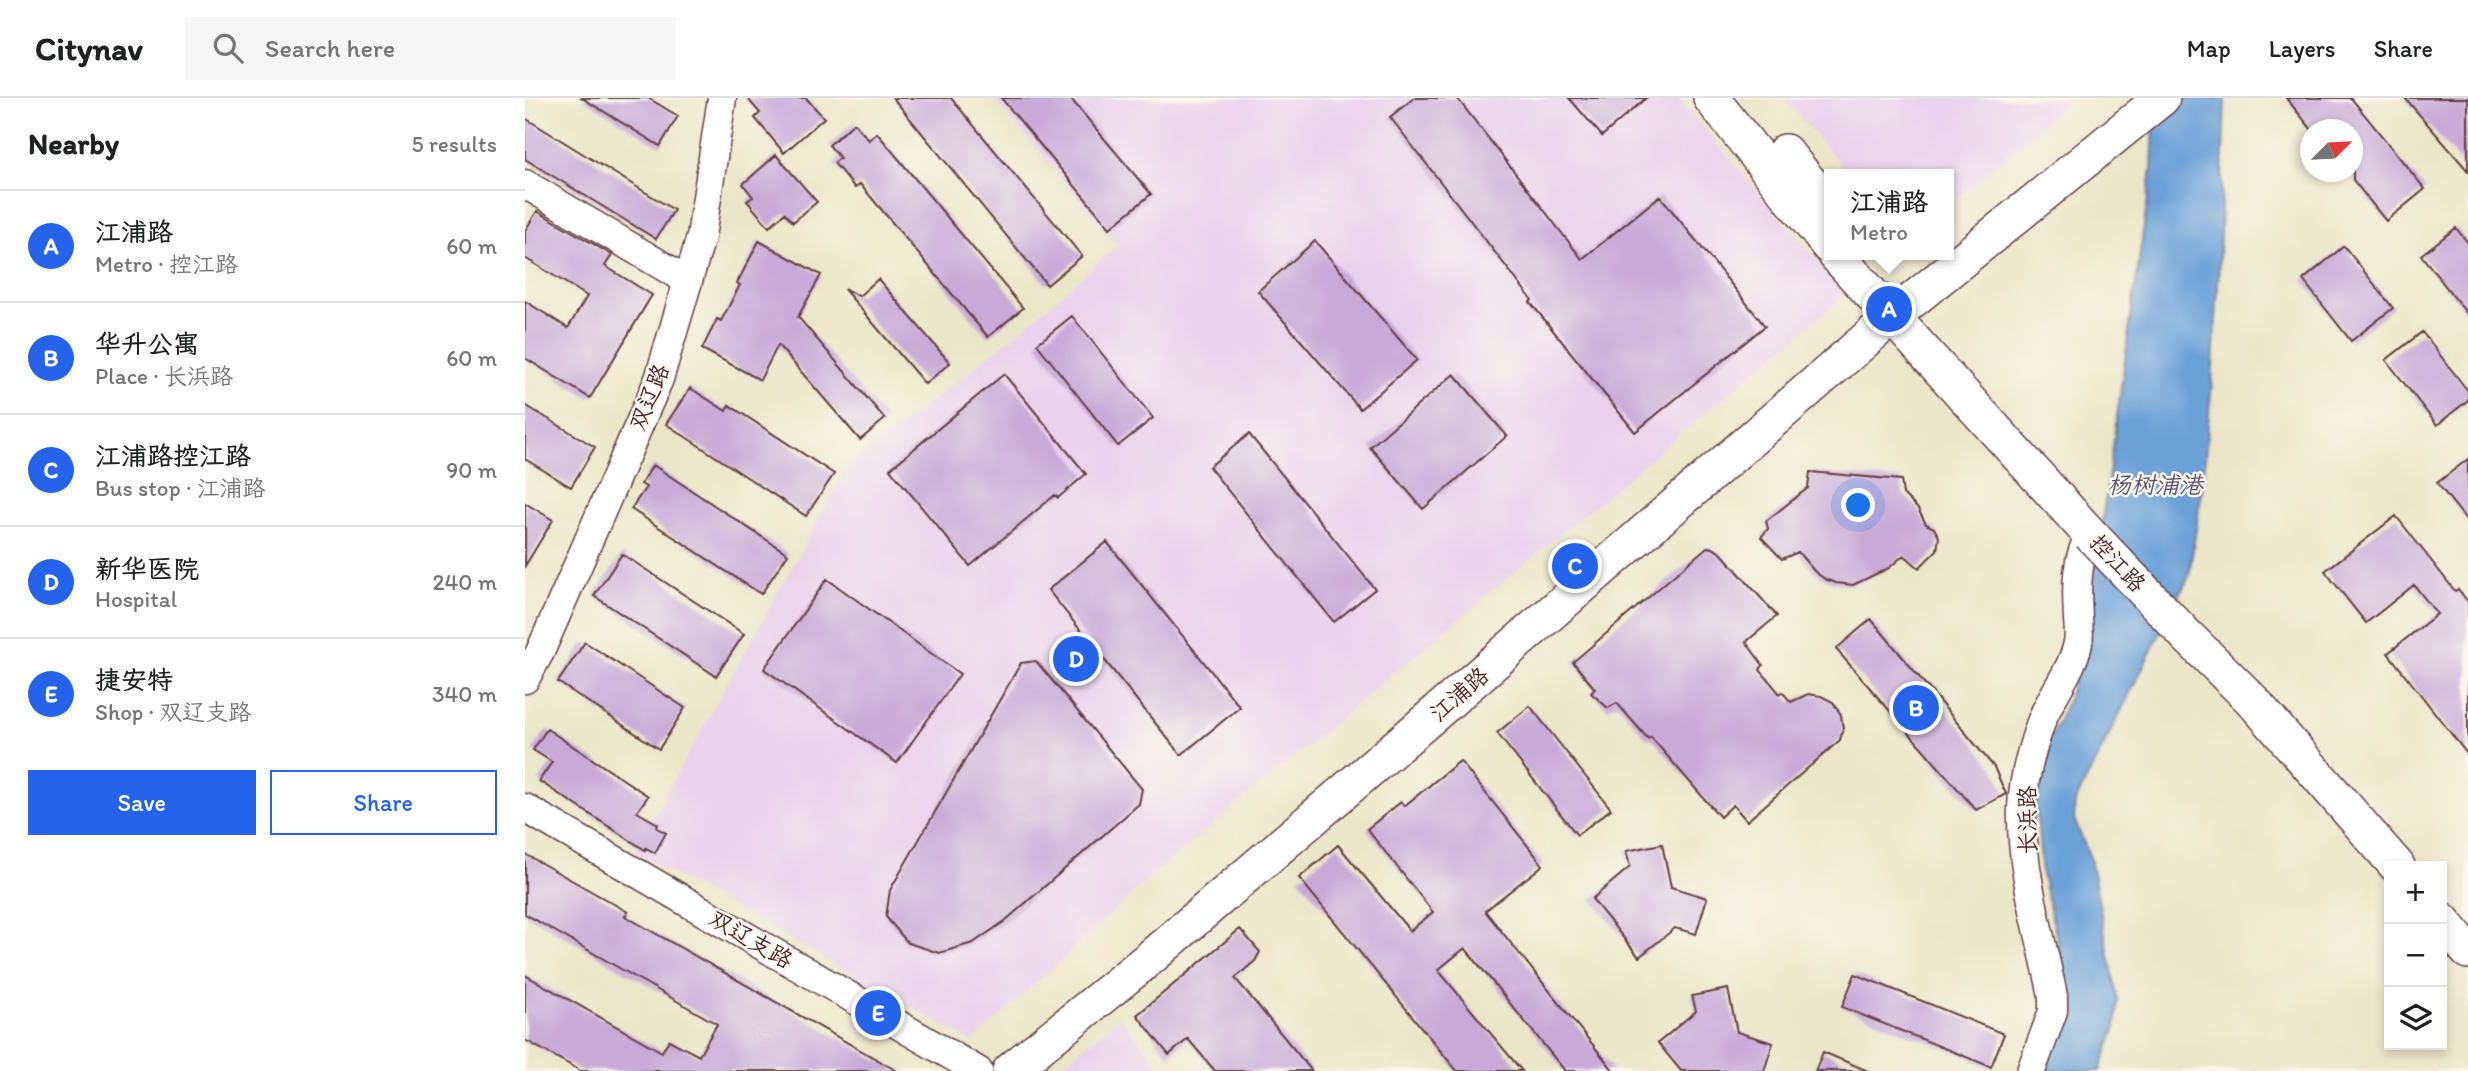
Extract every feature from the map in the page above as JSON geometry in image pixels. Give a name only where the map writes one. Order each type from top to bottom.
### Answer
[{"type":"main road","name":"控江路","points":[[1711,98],[1824,238]]},
{"type":"main road","points":[[1739,98],[1824,200]]},
{"type":"main road","name":"江浦路","points":[[1010,1071],[1151,957],[1330,804],[1893,316],[2157,102]]},
{"type":"main road","name":"控江路","points":[[1842,260],[2090,534],[2252,700],[2392,861]]},
{"type":"main road","points":[[2445,924],[2468,951]]},
{"type":"street","name":"双辽路","points":[[525,679],[540,652],[659,379],[701,237],[722,98]]},
{"type":"street","points":[[525,184],[688,281]]},
{"type":"street","name":"长浜路","points":[[2031,1071],[2053,1011],[2053,996],[2026,861],[2022,810],[2024,783],[2040,723],[2077,647],[2080,632],[2079,569],[2081,552],[2090,534]]},
{"type":"street","name":"双辽支路","points":[[525,808],[978,1071]]},
{"type":"shaded area","points":[[993,98],[1678,98],[1846,295],[1149,878],[973,1042],[634,852],[848,466],[1014,336],[1118,245]]},
{"type":"shaded area","points":[[1783,98],[2066,98],[2068,101],[1954,202],[1954,169],[1845,169]]},
{"type":"shaded area","points":[[1120,1017],[1163,1071],[1054,1071]]},
{"type":"water","name":"杨树浦港","points":[[2155,98],[2225,98],[2218,287],[2203,481],[2189,576],[2075,802],[2074,819],[2090,858],[2118,1000],[2116,1027],[2100,1071],[2042,1071],[2061,1009],[2066,978],[2042,875],[2036,807],[2046,748],[2066,705],[2085,642],[2152,169]]},
{"type":"building","points":[[582,98],[648,98],[678,116],[660,146]]},
{"type":"building","points":[[747,98],[806,98],[824,118],[784,153],[755,118],[760,113]]},
{"type":"building","points":[[893,98],[951,98],[1082,256],[1047,285]]},
{"type":"building","points":[[1001,98],[1070,98],[1151,194],[1110,228]]},
{"type":"building","points":[[1414,98],[1457,98],[1582,259],[1660,196],[1765,326],[1635,432],[1530,302],[1532,300],[1390,117]]},
{"type":"building","points":[[1569,98],[1646,98],[1602,136]]},
{"type":"building","points":[[2286,98],[2351,98],[2425,189],[2386,221],[2355,182],[2363,182],[2363,119],[2303,119]]},
{"type":"building","points":[[2405,98],[2468,98],[2468,171]]},
{"type":"building","points":[[525,118],[674,210],[656,239],[525,159]]},
{"type":"building","points":[[854,123],[869,140],[877,133],[1023,308],[988,337],[860,184],[855,188],[834,163],[840,158],[829,145]]},
{"type":"building","points":[[776,155],[817,202],[793,222],[785,213],[769,227],[747,201],[753,197],[743,184]]},
{"type":"building","points":[[537,211],[612,255],[605,266],[652,295],[590,398],[525,358],[525,301],[568,328],[587,296],[525,258],[525,231]]},
{"type":"building","points":[[2456,228],[2468,243],[2468,315],[2421,255]]},
{"type":"building","points":[[759,241],[821,275],[798,317],[885,419],[860,440],[778,345],[760,380],[702,349],[717,319],[721,321],[740,285],[737,283]]},
{"type":"building","points":[[1315,241],[1417,360],[1360,409],[1258,291]]},
{"type":"building","points":[[2344,246],[2393,308],[2351,341],[2303,280]]},
{"type":"building","points":[[878,279],[950,363],[925,384],[844,289],[859,296]]},
{"type":"building","points":[[1072,316],[1153,418],[1118,446],[1037,344]]},
{"type":"building","points":[[2422,332],[2468,391],[2468,400],[2437,425],[2386,360]]},
{"type":"building","points":[[1004,374],[1086,474],[1058,498],[1055,495],[970,566],[890,469]]},
{"type":"building","points":[[1454,374],[1507,436],[1423,509],[1370,447]]},
{"type":"building","points":[[690,388],[726,411],[729,405],[834,474],[806,516],[666,424]]},
{"type":"building","points":[[525,405],[595,447],[571,487],[525,459]]},
{"type":"building","points":[[1249,434],[1375,589],[1334,622],[1209,467]]},
{"type":"building","points":[[2468,459],[2468,522],[2437,483]]},
{"type":"building","points":[[653,465],[788,554],[761,594],[631,509],[646,487],[641,484]]},
{"type":"building","points":[[1810,472],[1901,480],[1903,494],[1939,537],[1937,550],[1919,568],[1904,555],[1889,568],[1853,585],[1825,579],[1815,572],[1798,552],[1782,559],[1761,537],[1768,529],[1766,521],[1808,488]]},
{"type":"building","points":[[525,503],[553,520],[525,566]]},
{"type":"building","points":[[2396,516],[2455,591],[2458,589],[2468,602],[2468,755],[2388,653],[2437,614],[2414,585],[2366,623],[2325,571]]},
{"type":"building","points":[[1107,542],[1240,707],[1181,755],[1048,590]]},
{"type":"building","points":[[1707,547],[1722,554],[1777,616],[1746,642],[1763,665],[1760,670],[1780,694],[1782,692],[1791,702],[1808,694],[1833,702],[1841,715],[1843,728],[1840,740],[1747,821],[1733,805],[1720,817],[1651,737],[1648,739],[1617,703],[1608,708],[1591,693],[1595,689],[1573,662]]},
{"type":"building","points":[[622,554],[744,634],[716,676],[594,596]]},
{"type":"building","points":[[827,579],[960,674],[897,763],[764,669]]},
{"type":"building","points":[[1871,619],[1994,767],[2006,794],[1976,810],[1836,649]]},
{"type":"building","points":[[585,642],[685,708],[659,749],[558,682]]},
{"type":"building","points":[[1036,661],[1142,789],[1139,804],[1005,921],[973,943],[939,953],[908,943],[886,917],[890,890],[1021,663]]},
{"type":"building","points":[[1530,706],[1611,809],[1577,835],[1497,733]]},
{"type":"building","points":[[547,729],[648,796],[637,812],[658,824],[657,828],[666,833],[655,853],[646,848],[645,850],[539,781],[552,762],[533,750]]},
{"type":"building","points":[[1460,761],[1543,865],[1485,911],[1614,1071],[1565,1071],[1465,948],[1438,970],[1522,1071],[1457,1071],[1299,878],[1338,845],[1410,931],[1433,912],[1367,829],[1401,802],[1404,806]]},
{"type":"building","points":[[1662,844],[1671,887],[1707,898],[1696,934],[1675,928],[1639,957],[1592,899],[1630,867],[1626,851]]},
{"type":"building","points":[[525,854],[628,912],[625,916],[897,1071],[581,1071],[525,1040],[525,975],[662,1052],[669,1040],[699,1056],[717,1024],[525,914]]},
{"type":"building","points":[[1240,929],[1260,952],[1255,961],[1235,978],[1312,1071],[1215,1071],[1188,1039],[1169,1055],[1137,1015]]},
{"type":"building","points":[[1855,974],[2004,1034],[1991,1067],[1842,1007]]},
{"type":"building","points":[[1728,989],[1737,1032],[1773,1043],[1764,1071],[1681,1071],[1658,1043],[1696,1011],[1692,996]]},
{"type":"building","points":[[1823,1052],[1868,1071],[1815,1071]]},
{"type":"place","name":"江浦路","points":[[1889,309]]},
{"type":"place","name":"江浦路控江路","points":[[1575,566]]},
{"type":"place","name":"新华医院","points":[[1076,659]]},
{"type":"place","name":"华升公寓","points":[[1916,708]]},
{"type":"place","name":"捷安特","points":[[878,1013]]}]
